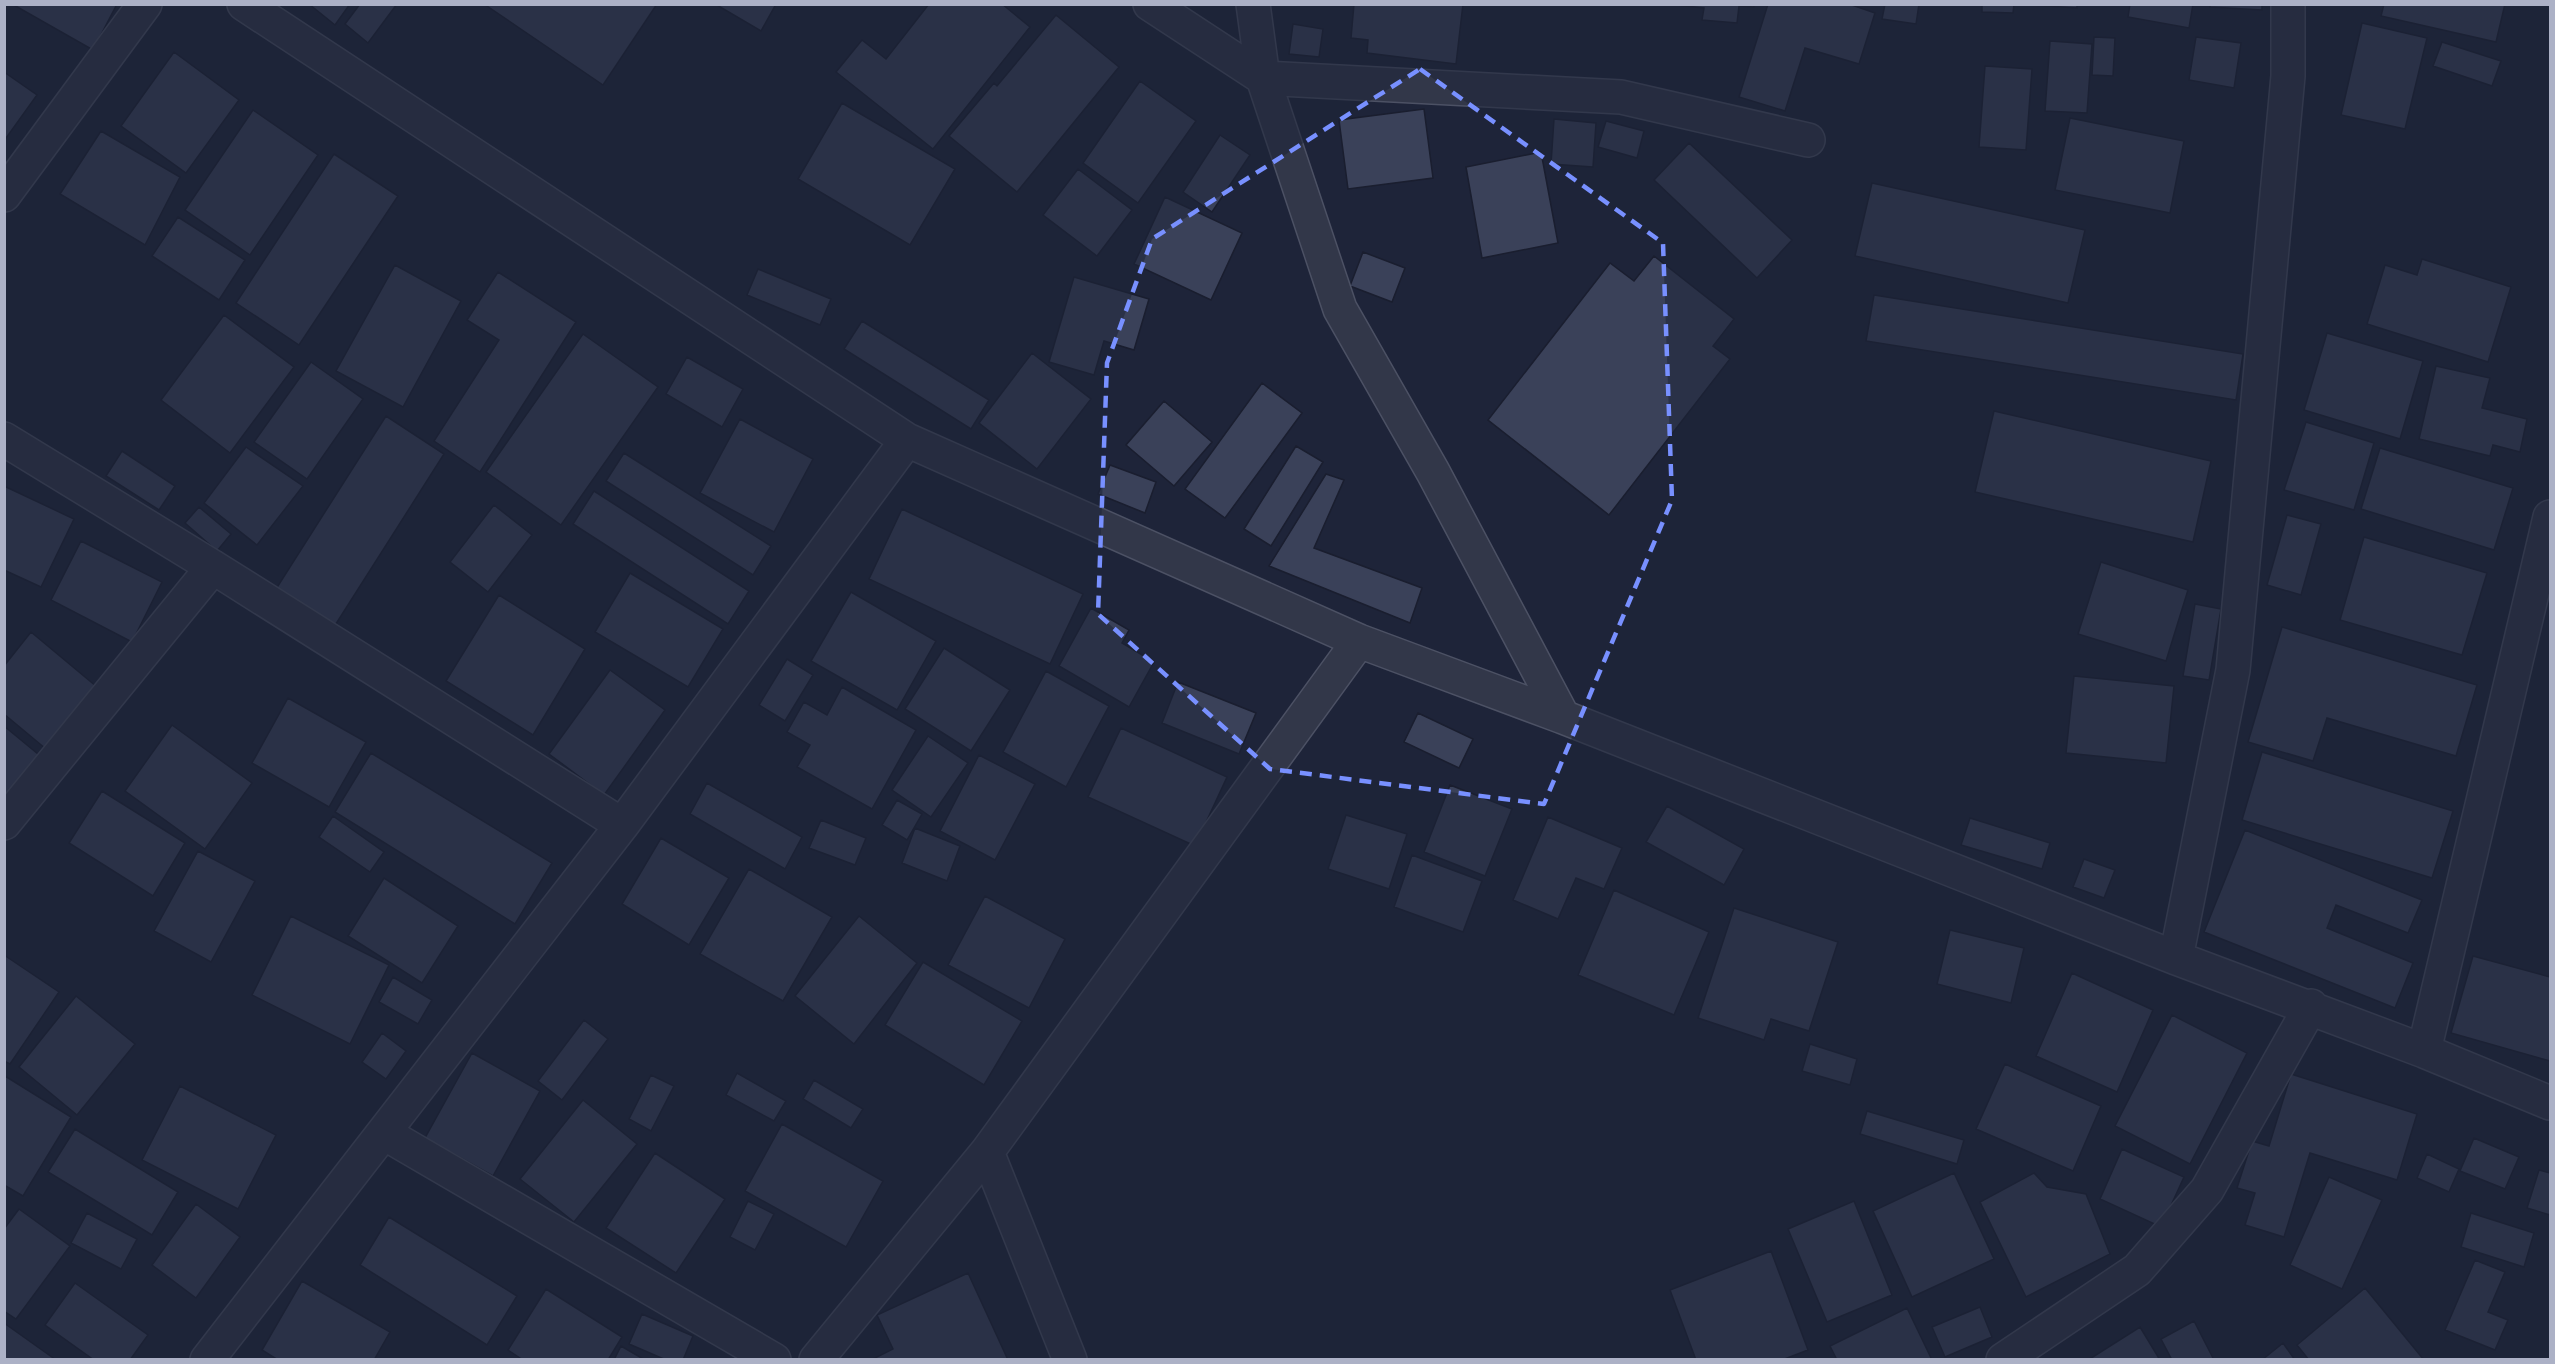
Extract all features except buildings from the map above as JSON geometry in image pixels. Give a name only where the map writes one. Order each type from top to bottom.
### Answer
[{"type":"street","points":[[4,195],[145,4]]},
{"type":"street","points":[[244,4],[906,440],[1359,641],[1563,717],[2176,958],[2311,1006],[2550,1103]]},
{"type":"street","points":[[1150,4],[1263,78],[1621,97],[1808,140]]},
{"type":"street","points":[[1253,4],[1263,78],[1340,309],[1433,472],[1563,717]]},
{"type":"street","points":[[2176,958],[2233,670],[2288,76],[2288,4]]},
{"type":"street","points":[[4,439],[213,567],[622,825]]},
{"type":"street","points":[[207,1359],[622,825],[906,440]]},
{"type":"street","points":[[2424,1050],[2550,517]]},
{"type":"street","points":[[4,823],[213,567]]},
{"type":"street","points":[[816,1359],[987,1152],[1359,641]]},
{"type":"street","points":[[2003,1359],[2137,1270],[2207,1190],[2311,1006]]},
{"type":"street","points":[[384,1132],[774,1359]]},
{"type":"street","points":[[987,1152],[1070,1359]]},
{"type":"highlighted area","points":[[1420,69],[1663,243],[1672,500],[1544,804],[1270,769],[1098,614],[1107,363],[1152,239]]}]
